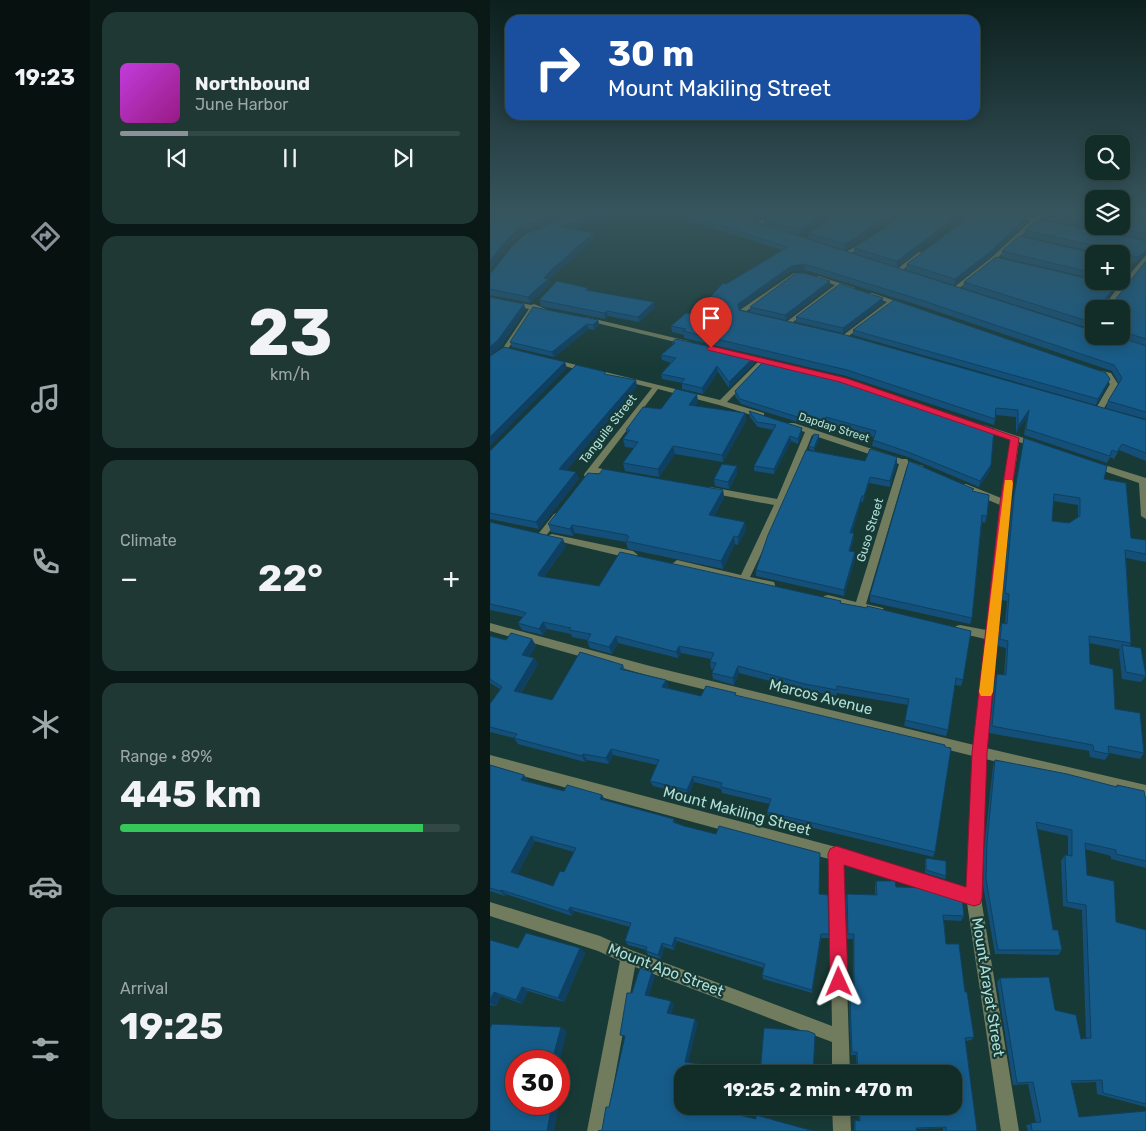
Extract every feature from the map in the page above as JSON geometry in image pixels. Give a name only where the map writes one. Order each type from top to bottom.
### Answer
[{"type":"street","points":[[898,271],[908,264]]},
{"type":"street","points":[[955,289],[987,264]]},
{"type":"street","points":[[1130,277],[1141,264]]},
{"type":"street","points":[[1130,265],[1138,267]]},
{"type":"street","points":[[889,268],[906,273]]},
{"type":"street","points":[[761,318],[744,314],[742,311],[794,274],[804,274]]},
{"type":"street","points":[[813,276],[858,290]]},
{"type":"street","points":[[778,322],[791,325],[840,284]]},
{"type":"street","points":[[947,286],[965,292]]},
{"type":"street","points":[[1112,300],[1119,290]]},
{"type":"street","points":[[866,293],[915,308]]},
{"type":"street","points":[[490,299],[536,304],[552,311]]},
{"type":"street","points":[[844,336],[892,301]]},
{"type":"street","points":[[490,362],[505,348],[536,304]]},
{"type":"street","points":[[579,317],[698,345]]},
{"type":"street","points":[[835,335],[853,339]]},
{"type":"street","points":[[505,348],[514,351]]},
{"type":"street","points":[[735,354],[780,365]]},
{"type":"street","points":[[550,359],[573,369],[657,386],[766,417]]},
{"type":"street","points":[[722,403],[763,360]]},
{"type":"street","points":[[1090,369],[1108,375],[1114,384],[1099,410]]},
{"type":"street","name":"Tanguile Street","points":[[581,484],[657,386]]},
{"type":"street","points":[[1089,407],[1108,412]]},
{"type":"street","name":"Dapdap Street","points":[[784,422],[904,461],[932,473]]},
{"type":"street","points":[[970,423],[1042,447]]},
{"type":"street","points":[[744,579],[780,503],[810,431]]},
{"type":"street","name":"Mount Arayat Street","points":[[1010,1131],[974,898],[980,753],[1005,503],[1015,438]]},
{"type":"street","name":"Guso Street","points":[[860,607],[904,461]]},
{"type":"street","points":[[1088,462],[1144,481],[1146,516]]},
{"type":"street","points":[[592,470],[620,475]]},
{"type":"street","points":[[950,480],[1005,503]]},
{"type":"street","points":[[695,488],[780,503]]},
{"type":"street","points":[[564,506],[538,534],[648,558]]},
{"type":"street","points":[[667,562],[782,588]]},
{"type":"street","points":[[821,597],[888,613]]},
{"type":"street","points":[[945,626],[992,636]]},
{"type":"street","name":"Marcos Avenue","points":[[490,627],[543,639],[648,670],[980,753],[1146,791]]},
{"type":"street","name":"Mount Makiling Street","points":[[490,761],[836,854],[974,898]]},
{"type":"street","points":[[836,854],[841,1065]]},
{"type":"street","name":"Mount Apo Street","points":[[490,909],[600,944],[629,957],[840,1037]]},
{"type":"street","points":[[596,1131],[629,957]]},
{"type":"street","points":[[842,1115],[842,1131]]},
{"type":"building","points":[[498,264],[558,264],[544,278],[548,279],[528,297],[490,289],[491,273]]},
{"type":"building","points":[[760,264],[885,264],[1085,328],[1085,345],[1130,345],[1130,341],[1146,346],[1146,412],[1108,401],[1122,378],[1114,365],[918,299],[804,264],[791,266],[738,304],[739,310],[842,334],[1146,420],[1146,453],[1122,444],[1117,452],[1112,450],[1110,456],[1026,429],[1029,410],[1018,426],[1018,410],[996,408],[995,419],[847,370],[683,331],[686,329],[671,326],[686,313],[692,314],[702,306],[723,283],[726,284]]},
{"type":"building","points":[[907,264],[975,264],[955,279]]},
{"type":"building","points":[[987,264],[1025,264],[1085,278],[1085,290],[1112,290],[1104,300],[1085,300],[1085,320],[964,282]]},
{"type":"building","points":[[1055,264],[1085,264],[1085,271]]},
{"type":"building","points":[[1144,264],[1146,264],[1146,339],[1130,334],[1130,300],[1115,300],[1123,290],[1130,290],[1130,281]]},
{"type":"building","points":[[796,273],[804,273],[830,281],[785,315],[750,307]]},
{"type":"building","points":[[557,281],[588,288],[586,290],[654,302],[638,317],[607,311],[604,313],[539,300]]},
{"type":"building","points":[[840,284],[883,298],[843,328],[796,317]]},
{"type":"building","points":[[490,297],[524,304],[498,340],[490,347]]},
{"type":"building","points":[[894,300],[1106,373],[1110,379],[1098,399],[853,330]]},
{"type":"building","points":[[533,307],[598,320],[593,325],[587,324],[552,352],[510,342]]},
{"type":"building","points":[[676,339],[754,357],[729,382],[717,366],[702,388],[681,383],[685,379],[661,374],[676,358],[661,355],[675,343],[672,342]]},
{"type":"building","points":[[504,347],[565,362],[490,437],[490,356]]},
{"type":"building","points":[[765,360],[841,378],[994,429],[991,465],[980,481],[873,440],[876,431],[826,417],[823,425],[740,399],[735,391]]},
{"type":"building","points":[[576,365],[606,372],[604,374],[636,380],[559,469],[576,472],[536,522],[490,513],[490,451]]},
{"type":"building","points":[[676,389],[697,394],[689,405],[745,413],[722,455],[673,446],[658,469],[623,463],[638,442],[623,439],[630,430],[626,430],[643,407],[661,409]]},
{"type":"building","points":[[749,411],[802,428],[798,439],[790,436],[774,469],[754,466],[776,425],[757,422]]},
{"type":"building","points":[[814,434],[819,435],[814,448],[809,446]]},
{"type":"building","points":[[1024,438],[1107,466],[1104,479],[1126,483],[1131,538],[1146,540],[1146,554],[1125,550],[1131,643],[1089,636],[1090,664],[1113,669],[1115,709],[1140,713],[1144,753],[1108,746],[1109,754],[1094,751],[1093,745],[992,726],[997,674],[1006,675],[1008,641],[1000,639],[1002,623],[1007,624],[1009,594],[1005,593],[1014,496]],"holes":[[[1054,494],[1080,498],[1080,516],[1069,523],[1052,521]]]},
{"type":"building","points":[[870,449],[897,457],[890,481],[870,477],[864,496],[862,496],[850,533],[854,533],[849,551],[855,552],[844,590],[756,570],[768,535],[806,450],[865,461]]},
{"type":"building","points":[[909,461],[974,489],[972,491],[989,495],[987,516],[982,515],[972,618],[870,595]]},
{"type":"building","points":[[722,464],[737,466],[728,482],[714,479]]},
{"type":"building","points":[[603,469],[723,490],[709,515],[745,522],[738,537],[734,536],[721,561],[626,541],[629,537],[627,535],[572,525],[570,529],[548,524],[588,473],[599,474]]},
{"type":"building","points":[[490,522],[563,539],[538,574],[539,576],[599,586],[620,552],[841,601],[840,603],[867,608],[867,606],[971,631],[963,680],[956,678],[948,730],[905,720],[909,699],[837,686],[837,690],[805,684],[738,666],[733,678],[712,673],[716,663],[710,662],[714,653],[679,646],[676,652],[616,636],[609,647],[587,641],[591,634],[569,630],[571,628],[543,622],[539,629],[518,623],[526,613],[490,604]]},
{"type":"building","points":[[511,633],[532,639],[522,655],[534,658],[514,691],[552,700],[580,652],[623,665],[620,669],[666,680],[662,687],[701,696],[706,686],[736,693],[735,695],[951,748],[935,852],[767,812],[771,799],[721,787],[722,783],[693,776],[687,790],[650,781],[659,760],[611,749],[606,758],[583,754],[582,756],[514,738],[517,734],[490,727],[490,704],[502,687],[490,679],[490,636],[506,640]]},
{"type":"building","points":[[1122,645],[1141,648],[1146,676],[1126,672]]},
{"type":"building","points":[[995,760],[1067,774],[1117,787],[1117,785],[1144,791],[1146,797],[1146,861],[1116,854],[1116,850],[1085,843],[1087,875],[1114,881],[1116,922],[1146,930],[1146,1104],[1103,1093],[1102,1080],[1071,1081],[1079,1117],[1146,1111],[1146,1131],[1032,1131],[1031,1123],[1041,1122],[1033,1082],[1017,1083],[1000,978],[1049,977],[1055,1010],[1076,1015],[1081,1039],[1091,1038],[1086,905],[1067,902],[1065,855],[1072,856],[1072,830],[1036,822],[1053,930],[1058,930],[1062,950],[998,950],[986,879],[987,843]]},
{"type":"building","points":[[490,765],[524,775],[521,780],[564,791],[567,785],[602,795],[600,799],[674,819],[673,822],[684,826],[716,834],[719,826],[820,853],[819,894],[828,895],[829,934],[821,934],[812,990],[762,975],[765,964],[675,937],[672,946],[662,943],[658,955],[646,951],[647,947],[625,941],[631,923],[570,907],[568,911],[490,888]],"holes":[[[531,836],[576,848],[564,872],[560,871],[553,886],[511,872]]]},
{"type":"building","points":[[926,858],[946,861],[946,876],[926,870]]},
{"type":"building","points":[[876,881],[895,881],[896,887],[927,888],[927,886],[962,897],[964,916],[943,915],[946,944],[959,944],[965,992],[967,992],[974,1037],[965,1038],[977,1131],[946,1131],[946,1127],[916,1128],[917,1131],[855,1131],[855,1120],[860,1121],[860,1115],[962,1115],[962,1065],[858,1065],[857,1052],[852,1052],[850,998],[854,998],[854,934],[848,934],[847,894],[877,895]]},
{"type":"building","points":[[526,933],[580,948],[558,998],[522,987],[516,1000],[494,992],[490,1000],[490,940],[518,948]]},
{"type":"building","points":[[640,968],[652,972],[645,995],[671,1001],[667,1013],[695,1019],[685,1062],[700,1065],[674,1065],[674,1115],[739,1115],[756,1119],[756,1115],[813,1131],[598,1131],[602,1130],[606,1107],[609,1107],[625,1036],[620,1035],[627,993],[632,993]]},
{"type":"building","points":[[492,1024],[561,1027],[555,1050],[505,1050],[505,1115],[550,1115],[547,1131],[490,1131],[490,1029]]},
{"type":"building","points":[[764,1028],[808,1031],[815,1034],[813,1065],[761,1065]]},
{"type":"slow traffic","points":[[986,692],[1008,483]]},
{"type":"route","points":[[711,348],[843,380],[1015,438],[1005,503],[980,753],[974,898],[836,854],[839,982]]}]
